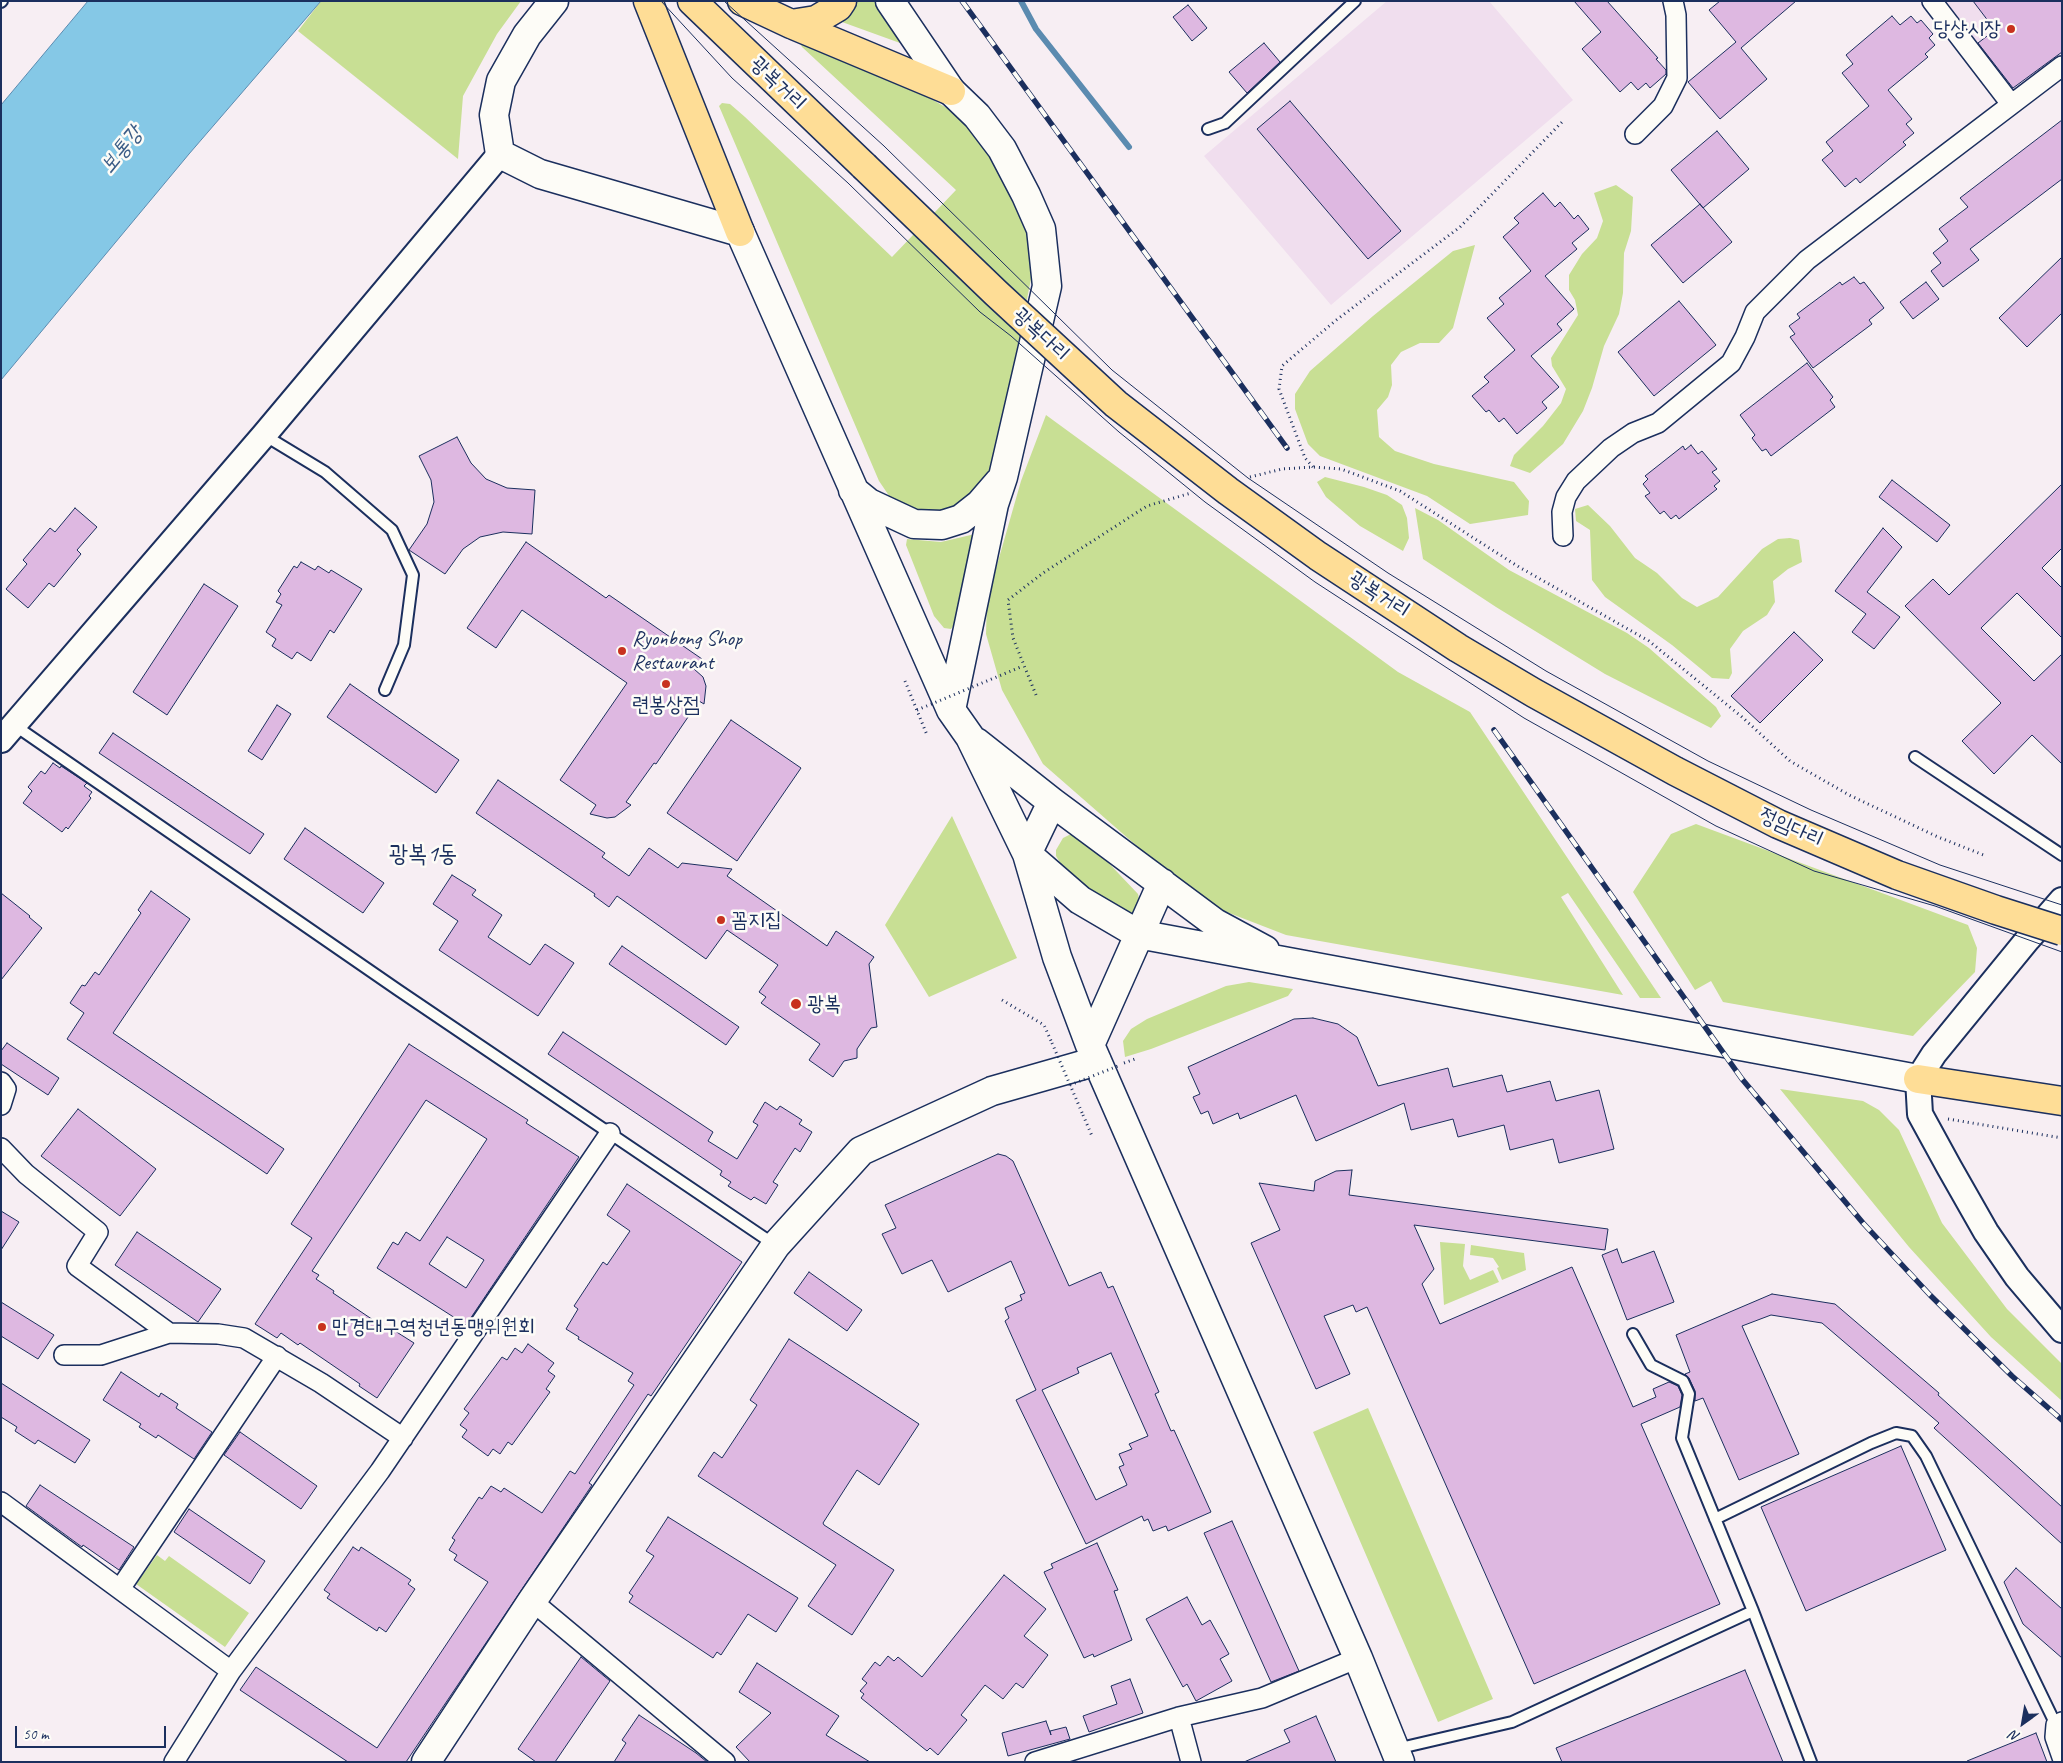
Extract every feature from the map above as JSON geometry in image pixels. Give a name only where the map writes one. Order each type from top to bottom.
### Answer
[{"type":"highway","points":[[648,1],[740,232]]},
{"type":"highway","name":"광복거리","points":[[692,1],[864,166]]},
{"type":"highway","points":[[742,1],[791,24],[951,91]]},
{"type":"highway","points":[[791,24],[816,20],[838,7],[842,1]]},
{"type":"highway","name":"광복다리","points":[[864,166],[996,293],[1116,404],[1237,485]]},
{"type":"highway","name":"광복거리","points":[[1237,485],[1326,561],[1458,648],[1534,693]]},
{"type":"highway","name":"정임다리","points":[[1534,693],[1675,771],[1778,824],[1897,875],[2062,931]]},
{"type":"highway","points":[[1918,1079],[2062,1101]]},
{"type":"main road","points":[[554,1],[527,35],[501,81],[494,114],[500,154],[540,174],[740,232],[950,710],[970,737],[1027,854],[1057,958],[1101,1057],[1398,1755]]},
{"type":"main road","points":[[890,1],[951,91],[977,116],[1002,149],[1041,229],[1047,286],[1003,477],[994,504],[950,710]]},
{"type":"main road","points":[[853,490],[870,503],[914,524],[942,525],[961,519],[980,504],[1003,477]]},
{"type":"main road","points":[[970,737],[1052,802],[1215,923],[1289,963]]},
{"type":"main road","points":[[1027,854],[1052,802]]},
{"type":"main road","points":[[1027,854],[1080,900],[1138,934],[1918,1079]]},
{"type":"main road","points":[[1101,1057],[1138,934],[1162,883]]},
{"type":"main road","points":[[426,1762],[532,1601],[776,1245],[861,1151],[992,1091],[1101,1057]]},
{"type":"street","points":[[1634,134],[1663,106],[1677,78],[1676,15],[1673,1]]},
{"type":"street","points":[[1932,1],[2011,104]]},
{"type":"street","points":[[1563,536],[1562,512],[1566,497],[1576,481],[1611,448],[1633,434],[1658,423],[1731,363],[1745,337],[1754,312],[1807,260],[2062,66]]},
{"type":"street","points":[[8,732],[264,435],[500,154]]},
{"type":"street","points":[[2062,900],[1934,1054],[1918,1079],[1920,1114],[1986,1232],[2017,1277],[2062,1330]]},
{"type":"street","points":[[1,1082],[6,1089],[1,1106]]},
{"type":"street","points":[[174,1762],[231,1671],[380,1471],[610,1133]]},
{"type":"street","points":[[1,1148],[26,1174],[98,1232],[77,1266],[169,1334]]},
{"type":"street","points":[[64,1355],[101,1355],[169,1334],[218,1334],[244,1338],[277,1356],[403,1438]]},
{"type":"street","points":[[120,1589],[277,1356]]},
{"type":"street","points":[[1,1502],[231,1671]]},
{"type":"street","points":[[532,1601],[724,1762]]},
{"type":"street","points":[[1035,1762],[1179,1717],[1262,1698],[1358,1658]]},
{"type":"street","points":[[1179,1717],[1191,1762]]},
{"type":"street","points":[[2059,1723],[2055,1737],[2062,1757]]},
{"type":"lane","points":[[1208,129],[1225,123],[1355,1]]},
{"type":"lane","points":[[264,435],[325,472],[392,530],[413,575],[404,645],[385,690]]},
{"type":"lane","points":[[8,732],[365,968],[776,1245]]},
{"type":"lane","points":[[1915,757],[2062,855]]},
{"type":"lane","points":[[1633,1334],[1651,1366],[1682,1380],[1689,1394],[1682,1438],[1753,1611],[1811,1762]]},
{"type":"lane","points":[[1715,1519],[1871,1442],[1896,1434],[1912,1436],[1926,1456],[2059,1723]]},
{"type":"lane","points":[[1398,1755],[1512,1722],[1753,1611]]},
{"type":"path","points":[[1313,468],[1305,458],[1279,389],[1282,366],[1335,321],[1460,227],[1564,120]]},
{"type":"path","points":[[1237,485],[1282,469],[1341,469],[1400,491],[1519,567],[1649,641],[1742,717],[1790,761],[1849,795],[1938,837],[1986,856]]},
{"type":"path","points":[[1036,695],[1012,638],[1008,600],[1044,573],[1147,506],[1200,490]]},
{"type":"path","points":[[917,710],[1023,666]]},
{"type":"path","points":[[905,681],[927,735]]},
{"type":"path","points":[[1002,1000],[1044,1025],[1092,1136]]},
{"type":"path","points":[[1070,1084],[1101,1057],[1135,1059]]},
{"type":"path","points":[[1920,1114],[2062,1138]]},
{"type":"shaded area","points":[[1387,1],[1489,1],[1573,100],[1331,305],[1204,156]]},
{"type":"shaded area","name":"당상시장","points":[[1939,1],[2062,1],[2062,57],[2012,95]]},
{"type":"green space","points":[[321,1],[521,1],[497,34],[463,96],[458,159],[298,31]]},
{"type":"green space","points":[[854,1],[880,1],[904,41],[900,43],[842,22],[842,18]]},
{"type":"green space","points":[[799,41],[907,85],[952,111],[989,145],[1029,227],[1033,269],[991,479],[960,509],[922,516],[894,503],[879,481],[719,106],[722,103],[730,104],[745,117],[892,257],[956,190],[802,47]]},
{"type":"green space","points":[[1616,185],[1633,197],[1631,231],[1624,253],[1623,293],[1619,314],[1604,346],[1583,411],[1563,444],[1530,473],[1510,466],[1514,455],[1543,426],[1561,403],[1566,389],[1552,366],[1551,358],[1578,315],[1575,300],[1569,290],[1569,275],[1582,254],[1597,238],[1603,221],[1594,193]]},
{"type":"green space","points":[[1475,245],[1453,328],[1439,343],[1420,343],[1401,352],[1391,365],[1392,385],[1388,397],[1377,410],[1379,437],[1395,451],[1434,464],[1514,482],[1529,501],[1528,515],[1470,524],[1427,496],[1320,456],[1308,444],[1295,409],[1295,394],[1310,371],[1373,316],[1453,251]]},
{"type":"green space","points":[[1046,415],[1398,672],[1470,712],[1661,998],[1640,998],[1568,893],[1561,897],[1623,995],[1286,935],[1224,911],[1162,868],[1043,764],[1002,690],[986,634],[987,600],[1021,481]]},
{"type":"green space","points":[[1325,477],[1387,495],[1402,505],[1407,518],[1409,538],[1403,551],[1360,526],[1326,497],[1317,482]]},
{"type":"green space","points":[[1588,505],[1610,526],[1635,558],[1657,573],[1682,598],[1697,607],[1718,597],[1762,549],[1778,539],[1790,538],[1799,540],[1802,562],[1788,569],[1773,581],[1775,602],[1767,615],[1743,631],[1730,649],[1732,673],[1729,679],[1712,678],[1672,645],[1605,597],[1592,580],[1590,530],[1576,521],[1575,509]]},
{"type":"green space","points":[[1415,508],[1438,520],[1509,570],[1627,633],[1649,648],[1716,707],[1721,716],[1711,728],[1605,674],[1496,607],[1423,559]]},
{"type":"green space","points":[[975,534],[956,622],[951,629],[944,628],[934,616],[906,545],[907,539],[941,542]]},
{"type":"green space","points":[[952,816],[1017,958],[929,997],[885,925]]},
{"type":"green space","points":[[1696,824],[1968,925],[1977,948],[1975,972],[1913,1036],[1723,1002],[1711,981],[1695,990],[1633,892],[1671,834]]},
{"type":"green space","points":[[1073,833],[1084,837],[1138,894],[1140,903],[1136,911],[1127,914],[1089,890],[1064,869],[1056,856],[1056,850],[1063,838]]},
{"type":"green space","points":[[1249,982],[1293,989],[1288,996],[1151,1049],[1125,1057],[1123,1041],[1131,1029],[1147,1019],[1226,986]]},
{"type":"green space","points":[[1780,1089],[1863,1101],[1879,1110],[1899,1130],[1942,1223],[2007,1309],[2062,1364],[2062,1401],[1991,1337],[1909,1247]]},
{"type":"green space","points":[[1440,1242],[1465,1244],[1463,1266],[1470,1280],[1493,1270],[1499,1282],[1444,1305]]},
{"type":"green space","points":[[1471,1245],[1524,1253],[1526,1270],[1502,1280],[1497,1268],[1499,1267],[1493,1258],[1470,1255]]},
{"type":"green space","points":[[1368,1408],[1493,1699],[1438,1722],[1313,1432]]},
{"type":"green space","points":[[157,1555],[165,1561],[169,1556],[249,1613],[225,1647],[136,1584]]},
{"type":"water","name":"보통강","points":[[88,1],[321,1],[189,154],[1,380],[1,105]]},
{"type":"building","points":[[1574,1],[1607,1],[1658,58],[1656,59],[1666,70],[1666,74],[1650,88],[1646,83],[1638,90],[1631,82],[1620,92],[1582,49],[1601,32]]},
{"type":"building","points":[[1720,1],[1796,1],[1741,48],[1767,79],[1720,119],[1688,82],[1736,42],[1709,10]]},
{"type":"building","name":"당상시장","points":[[1973,1],[2062,1],[2062,52],[2013,88],[1978,43],[1995,30]]},
{"type":"building","points":[[1188,5],[1207,28],[1192,41],[1173,17]]},
{"type":"building","points":[[1892,16],[1900,25],[1911,16],[1917,23],[1921,20],[1933,34],[1929,38],[1935,45],[1925,54],[1928,57],[1888,90],[1912,119],[1906,124],[1914,133],[1903,142],[1906,145],[1860,183],[1856,178],[1845,187],[1822,160],[1833,151],[1826,142],[1869,106],[1842,73],[1853,64],[1846,55]]},
{"type":"building","points":[[1264,43],[1280,62],[1247,93],[1229,72]]},
{"type":"building","points":[[1290,101],[1401,231],[1368,259],[1257,129]]},
{"type":"building","points":[[2062,120],[2062,179],[1970,249],[1979,260],[1943,287],[1931,271],[1941,263],[1933,253],[1948,241],[1939,229],[1968,207],[1960,198]]},
{"type":"building","points":[[1717,131],[1749,169],[1703,208],[1671,170]]},
{"type":"building","points":[[1543,193],[1555,207],[1560,202],[1574,219],[1578,215],[1589,229],[1572,243],[1577,249],[1545,276],[1574,309],[1557,324],[1562,330],[1531,356],[1559,387],[1542,402],[1547,408],[1517,434],[1504,418],[1499,422],[1489,410],[1486,412],[1472,396],[1489,382],[1484,377],[1515,350],[1487,318],[1504,304],[1499,298],[1531,271],[1503,237],[1519,223],[1514,218]]},
{"type":"building","points":[[1700,204],[1732,242],[1683,283],[1651,245]]},
{"type":"building","points":[[2062,257],[2062,313],[2027,347],[1999,318]]},
{"type":"building","points":[[1854,277],[1860,284],[1864,282],[1884,308],[1869,320],[1872,324],[1813,368],[1790,337],[1795,334],[1789,326],[1800,318],[1797,314],[1840,282],[1842,285]]},
{"type":"building","points":[[1926,282],[1939,299],[1913,319],[1900,302]]},
{"type":"building","points":[[1679,301],[1716,345],[1654,396],[1618,352]]},
{"type":"building","points":[[1807,363],[1833,397],[1830,400],[1835,407],[1771,456],[1766,449],[1762,451],[1752,438],[1755,435],[1740,415]]},
{"type":"building","points":[[457,437],[471,463],[486,479],[507,488],[535,490],[532,534],[503,532],[480,537],[463,549],[445,574],[409,550],[427,524],[434,502],[431,480],[419,456]]},
{"type":"building","points":[[1691,445],[1698,454],[1702,451],[1717,469],[1712,472],[1720,481],[1714,486],[1717,489],[1679,519],[1676,515],[1671,519],[1664,511],[1660,514],[1645,496],[1650,493],[1643,484],[1648,479],[1645,476],[1683,446],[1685,450]]},
{"type":"building","points":[[1892,480],[1950,525],[1937,542],[1879,497]]},
{"type":"building","points":[[2062,484],[2062,548],[2042,568],[2062,588],[2062,638],[2017,593],[1981,628],[2034,681],[2062,654],[2062,764],[2032,735],[1994,774],[1962,741],[2001,703],[1905,606],[1933,579],[1949,595]]},
{"type":"building","points":[[75,508],[97,527],[77,550],[81,554],[54,587],[49,583],[28,608],[6,589],[27,564],[23,560],[50,528],[55,532]]},
{"type":"building","points":[[1883,528],[1902,547],[1867,592],[1900,617],[1874,649],[1852,632],[1866,614],[1835,591]]},
{"type":"building","name":"련봉상점","points":[[526,542],[606,598],[609,595],[702,659],[694,669],[703,677],[706,686],[704,704],[699,701],[656,764],[654,763],[626,802],[631,805],[615,817],[607,818],[590,814],[596,805],[560,780],[627,683],[522,610],[496,648],[467,628]]},
{"type":"building","points":[[301,562],[315,570],[318,566],[329,573],[331,570],[362,589],[334,633],[330,630],[311,661],[297,652],[292,659],[272,646],[276,639],[266,632],[282,605],[276,602],[281,594],[278,591],[294,566],[297,568]]},
{"type":"building","points":[[204,584],[238,606],[167,715],[133,692]]},
{"type":"building","points":[[1794,632],[1823,660],[1760,723],[1731,696]]},
{"type":"building","points":[[350,684],[459,760],[436,793],[327,717]]},
{"type":"building","points":[[277,705],[291,714],[262,760],[248,751]]},
{"type":"building","points":[[731,720],[801,768],[737,861],[667,813]]},
{"type":"building","points":[[113,733],[264,834],[250,854],[99,753]]},
{"type":"building","points":[[53,763],[87,783],[84,786],[92,792],[89,796],[91,798],[68,829],[66,827],[62,832],[23,803],[32,791],[28,787],[41,771],[45,774]]},
{"type":"building","points":[[498,780],[605,853],[602,857],[629,876],[649,848],[678,868],[682,863],[732,869],[727,876],[827,946],[836,931],[874,957],[869,964],[877,1027],[871,1028],[857,1049],[857,1058],[844,1061],[833,1077],[809,1060],[820,1044],[761,1003],[766,997],[759,992],[778,965],[727,930],[706,959],[617,896],[609,907],[594,896],[595,894],[476,813]]},
{"type":"building","points":[[305,828],[384,883],[363,913],[284,859]]},
{"type":"building","points":[[452,875],[476,890],[472,895],[502,915],[488,937],[530,965],[545,944],[574,963],[538,1016],[439,950],[458,921],[433,904]]},
{"type":"building","points":[[151,891],[190,919],[113,1033],[284,1149],[267,1174],[67,1039],[84,1013],[70,1003],[82,985],[85,986],[95,972],[99,975],[141,913],[138,910]]},
{"type":"building","points":[[1,893],[42,928],[1,980]]},
{"type":"building","points":[[622,946],[739,1027],[726,1045],[609,964]]},
{"type":"building","points":[[1313,1018],[1338,1024],[1357,1037],[1378,1086],[1448,1068],[1453,1087],[1502,1075],[1507,1092],[1550,1081],[1556,1101],[1599,1090],[1614,1149],[1559,1163],[1553,1139],[1510,1150],[1504,1125],[1458,1137],[1453,1119],[1411,1130],[1404,1103],[1316,1141],[1296,1095],[1240,1119],[1238,1113],[1213,1124],[1208,1111],[1201,1114],[1193,1097],[1200,1094],[1188,1067],[1294,1019]]},
{"type":"building","points":[[563,1032],[713,1132],[708,1141],[737,1159],[758,1125],[753,1122],[765,1102],[777,1110],[780,1106],[802,1120],[799,1124],[812,1132],[800,1152],[795,1148],[773,1182],[778,1185],[766,1204],[754,1197],[751,1200],[728,1186],[731,1182],[720,1175],[722,1171],[548,1054]]},
{"type":"building","points":[[7,1043],[59,1078],[48,1095],[1,1064],[1,1051]]},
{"type":"building","points":[[409,1044],[528,1120],[526,1123],[579,1157],[466,1325],[377,1268],[393,1242],[398,1245],[406,1232],[420,1241],[487,1139],[426,1100],[312,1271],[319,1275],[316,1279],[334,1291],[333,1293],[394,1334],[395,1331],[414,1343],[377,1398],[359,1386],[360,1384],[300,1343],[298,1345],[281,1333],[277,1338],[255,1324],[312,1238],[291,1224]],"holes":[[[447,1237],[484,1260],[466,1288],[429,1264]]]},
{"type":"building","points":[[78,1109],[156,1169],[120,1216],[41,1156]]},
{"type":"building","points":[[998,1154],[1006,1156],[1013,1161],[1069,1286],[1101,1272],[1108,1288],[1113,1286],[1159,1392],[1155,1394],[1171,1431],[1174,1430],[1211,1512],[1168,1531],[1166,1526],[1153,1531],[1148,1519],[1144,1521],[1142,1516],[1086,1544],[1016,1400],[1036,1390],[1005,1321],[1009,1318],[1005,1308],[1022,1300],[1020,1295],[1025,1293],[1011,1261],[948,1292],[932,1260],[902,1274],[882,1234],[896,1228],[885,1205]],"holes":[[[1111,1353],[1148,1436],[1129,1444],[1132,1449],[1119,1454],[1124,1465],[1119,1467],[1127,1485],[1096,1500],[1042,1390],[1079,1373],[1077,1368]]]},
{"type":"building","points":[[1352,1170],[1349,1195],[1608,1229],[1605,1250],[1414,1225],[1434,1269],[1422,1284],[1440,1324],[1572,1267],[1633,1407],[1656,1397],[1653,1389],[1669,1382],[1678,1386],[1682,1395],[1680,1407],[1641,1424],[1720,1604],[1534,1684],[1367,1307],[1356,1312],[1353,1305],[1324,1316],[1350,1374],[1316,1389],[1251,1243],[1280,1230],[1259,1183],[1314,1191],[1315,1181],[1336,1171]]},
{"type":"building","points":[[627,1184],[742,1262],[651,1396],[648,1394],[589,1483],[592,1485],[406,1762],[348,1762],[240,1690],[256,1667],[377,1748],[488,1582],[454,1560],[457,1555],[449,1550],[455,1540],[452,1538],[479,1497],[482,1499],[491,1486],[501,1492],[504,1488],[542,1513],[570,1471],[575,1474],[634,1385],[628,1381],[633,1373],[578,1339],[579,1337],[566,1329],[578,1309],[574,1306],[603,1262],[607,1265],[630,1231],[607,1215]]},
{"type":"building","points":[[1,1211],[19,1222],[1,1250]]},
{"type":"building","points":[[137,1232],[221,1289],[198,1322],[115,1265]]},
{"type":"building","points":[[1617,1249],[1622,1263],[1654,1251],[1674,1302],[1627,1320],[1602,1255]]},
{"type":"building","points":[[809,1272],[862,1310],[847,1331],[794,1293]]},
{"type":"building","points":[[1772,1294],[1835,1304],[1939,1393],[1938,1395],[2062,1507],[2062,1544],[1934,1428],[1939,1423],[1822,1323],[1771,1315],[1742,1326],[1799,1454],[1739,1480],[1703,1398],[1695,1401],[1695,1391],[1685,1374],[1690,1372],[1676,1335]]},
{"type":"building","points":[[1,1302],[54,1335],[38,1359],[1,1336]]},
{"type":"building","points":[[789,1339],[919,1424],[879,1485],[857,1470],[823,1523],[894,1570],[852,1635],[808,1606],[836,1565],[698,1476],[714,1452],[722,1458],[757,1405],[750,1400]]},
{"type":"building","points":[[528,1344],[554,1363],[548,1371],[555,1376],[546,1389],[550,1392],[512,1445],[508,1442],[500,1454],[493,1449],[488,1456],[462,1437],[467,1430],[460,1425],[469,1413],[464,1409],[502,1357],[507,1360],[515,1348],[522,1353]]},
{"type":"building","points":[[121,1372],[159,1397],[161,1393],[178,1404],[176,1408],[212,1432],[194,1459],[158,1435],[156,1438],[139,1427],[141,1424],[103,1400]]},
{"type":"building","points":[[1,1383],[90,1440],[75,1463],[38,1440],[35,1444],[15,1431],[17,1427],[1,1417]]},
{"type":"building","points":[[240,1432],[317,1486],[301,1509],[224,1455]]},
{"type":"building","points":[[1901,1446],[1946,1550],[1806,1611],[1761,1507]]},
{"type":"building","points":[[40,1485],[134,1547],[119,1570],[83,1545],[82,1547],[26,1506]]},
{"type":"building","points":[[189,1509],[265,1561],[250,1584],[174,1532]]},
{"type":"building","points":[[668,1517],[798,1598],[776,1632],[748,1614],[721,1655],[717,1652],[713,1658],[629,1602],[633,1596],[629,1593],[654,1556],[646,1551]]},
{"type":"building","points":[[1232,1521],[1299,1671],[1271,1682],[1204,1533]]},
{"type":"building","points":[[1097,1543],[1118,1590],[1114,1591],[1132,1640],[1094,1657],[1093,1654],[1084,1658],[1044,1572],[1053,1568],[1051,1564]]},
{"type":"building","points":[[353,1547],[359,1551],[361,1547],[411,1580],[408,1584],[415,1589],[386,1632],[379,1627],[377,1631],[327,1598],[330,1594],[324,1590]]},
{"type":"building","points":[[2016,1568],[2062,1609],[2062,1658],[2023,1624],[2004,1582]]},
{"type":"building","points":[[1004,1575],[1046,1609],[1024,1636],[1048,1655],[1023,1688],[1016,1683],[1003,1699],[985,1685],[961,1715],[967,1720],[938,1755],[930,1748],[927,1751],[861,1698],[864,1694],[860,1691],[867,1683],[862,1679],[875,1662],[880,1666],[888,1656],[894,1661],[898,1657],[922,1677]]},
{"type":"building","points":[[1187,1597],[1202,1625],[1210,1620],[1229,1654],[1220,1659],[1232,1681],[1196,1701],[1187,1684],[1183,1687],[1146,1619]]},
{"type":"building","points":[[581,1657],[610,1681],[555,1762],[536,1762],[518,1749]]},
{"type":"building","points":[[757,1663],[839,1716],[826,1735],[870,1762],[750,1762],[736,1747],[771,1713],[739,1692]]},
{"type":"building","points":[[1745,1670],[1783,1762],[1562,1762],[1556,1748]]},
{"type":"building","points":[[1130,1679],[1143,1713],[1089,1732],[1083,1716],[1117,1704],[1111,1686]]},
{"type":"building","points":[[639,1715],[707,1762],[614,1762],[626,1743],[622,1740]]},
{"type":"building","points":[[1316,1716],[1336,1762],[1244,1762],[1290,1742],[1284,1730]]},
{"type":"building","points":[[1046,1721],[1051,1735],[1050,1731],[1066,1727],[1070,1739],[1008,1756],[1002,1733]]},
{"type":"building","points":[[2036,1733],[2047,1762],[1967,1762],[1967,1761]]},
{"type":"waterway","points":[[1021,1],[1036,29],[1129,147]]},
{"type":"tram line","points":[[661,1],[732,78],[848,183],[980,312],[1011,336],[1119,432],[1205,502],[1315,582],[1524,718],[1716,826],[1814,871],[1935,906],[2062,952]]},
{"type":"tram line","points":[[724,1],[884,146],[1112,370],[1248,478],[1388,573],[1546,671],[1708,761],[1811,810],[1940,865],[2062,905]]},
{"type":"railway","points":[[962,1],[1287,448]]},
{"type":"railway","points":[[1494,730],[1742,1079],[1863,1223],[1930,1295],[2012,1376],[2062,1420]]},
{"type":"place","name":"당상시장","points":[[2011,29]]},
{"type":"place","name":"Ryonbong Shop Restaurant","points":[[622,651]]},
{"type":"place","name":"련봉상점","points":[[666,684]]},
{"type":"place","name":"꼼지집","points":[[721,920]]},
{"type":"place","name":"광복","points":[[796,1004]]},
{"type":"place","name":"만경대구역청년동맹위원회","points":[[322,1327]]},
{"type":"district","name":"광복1동","points":[[423,855]]}]
